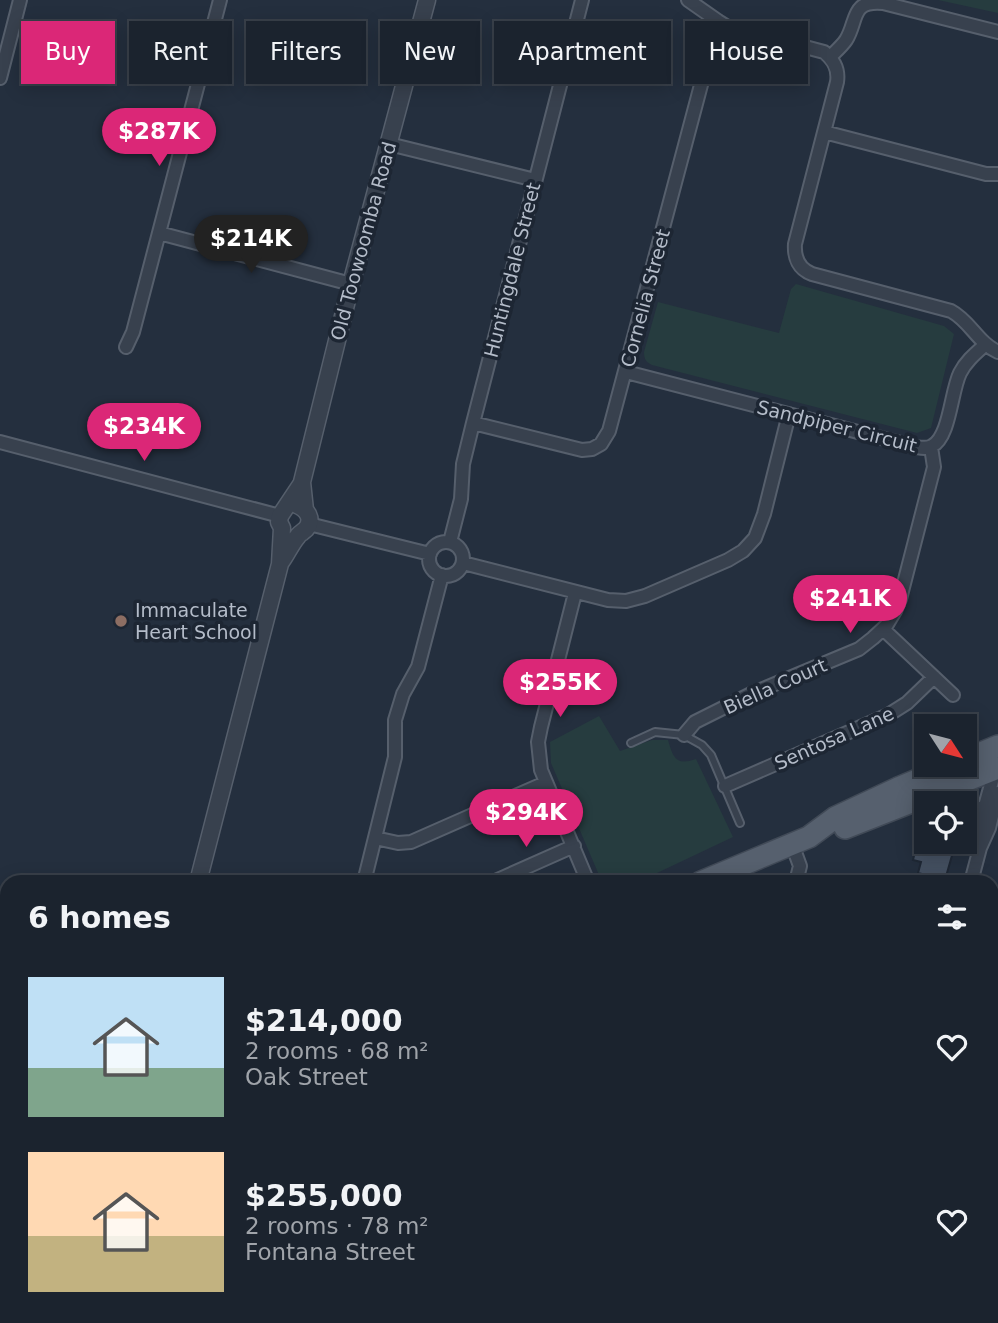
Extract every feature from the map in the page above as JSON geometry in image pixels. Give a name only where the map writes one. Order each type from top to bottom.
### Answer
[{"type":"main road","points":[[977,755],[998,746]]},
{"type":"main road","points":[[718,875],[801,840],[843,829],[949,788],[997,766]]},
{"type":"main road","points":[[801,840],[836,817],[924,777]]},
{"type":"street","points":[[0,78],[20,0]]},
{"type":"street","points":[[126,347],[133,332],[220,0]]},
{"type":"street","name":"Old Toowoomba Road","points":[[200,875],[280,564],[283,517],[302,482],[351,284],[427,0]]},
{"type":"street","name":"Huntingdale Street","points":[[450,542],[461,499],[463,464],[582,0]]},
{"type":"street","points":[[688,0],[718,21]]},
{"type":"street","points":[[830,57],[846,41],[857,12],[864,5],[874,2],[998,32]]},
{"type":"street","points":[[808,48],[830,57],[838,77],[795,244],[795,256],[799,264],[812,274],[951,311],[964,319],[986,344],[998,351]]},
{"type":"street","name":"Cornelia Street","points":[[473,423],[577,449],[592,449],[601,444],[607,436],[701,84]]},
{"type":"street","points":[[824,132],[986,174],[998,174]]},
{"type":"street","points":[[389,144],[535,180]]},
{"type":"street","points":[[159,233],[351,284]]},
{"type":"street","name":"Sandpiper Circuit","points":[[626,372],[916,447],[931,447],[942,436],[960,373],[986,344]]},
{"type":"street","points":[[463,563],[575,593],[617,601],[636,600],[728,560],[744,551],[755,538],[762,522],[789,414]]},
{"type":"street","points":[[0,442],[283,517]]},
{"type":"street","name":"Biella Court","points":[[684,735],[695,722],[751,694],[859,649],[883,629],[895,611],[901,595],[934,467],[931,447]]},
{"type":"street","name":"Old Toowoomba Road","points":[[280,564],[304,522],[302,482]]},
{"type":"street","points":[[283,517],[297,505],[304,522]]},
{"type":"street","points":[[283,517],[289,534],[304,522]]},
{"type":"street","points":[[304,522],[430,554]]},
{"type":"street","points":[[450,542],[462,552],[463,563],[453,575],[442,575],[430,565],[430,554],[440,543],[450,542]]},
{"type":"street","points":[[366,875],[395,757],[395,720],[402,694],[418,667],[442,575]]},
{"type":"street","points":[[575,593],[539,735],[539,759],[545,783],[585,875]]},
{"type":"street","points":[[883,629],[953,695]]},
{"type":"street","name":"Sentosa Lane","points":[[724,786],[888,715],[907,704],[934,677]]},
{"type":"street","points":[[980,848],[982,817],[997,766]]},
{"type":"street","points":[[375,838],[398,843],[411,842],[545,783]]},
{"type":"street","points":[[949,788],[973,802],[982,817]]},
{"type":"street","points":[[973,875],[998,793]]},
{"type":"street","points":[[797,875],[801,840]]},
{"type":"street","points":[[509,875],[574,846]]},
{"type":"lane","points":[[631,743],[655,732],[684,735],[702,744],[711,755],[740,822]]},
{"type":"green space","points":[[938,0],[998,0],[998,13]]},
{"type":"green space","points":[[796,284],[944,326],[954,334],[931,428],[917,433],[652,365],[645,358],[644,352],[658,302],[779,333],[791,289]]},
{"type":"green space","points":[[599,716],[620,751],[652,740],[668,740],[676,759],[684,762],[696,759],[733,837],[653,875],[599,875],[551,763],[550,742]]},
{"type":"building","points":[[914,854],[952,854],[946,875],[918,873],[921,862],[913,860]]},
{"type":"place","name":"Immaculate Heart School","points":[[121,621]]}]
